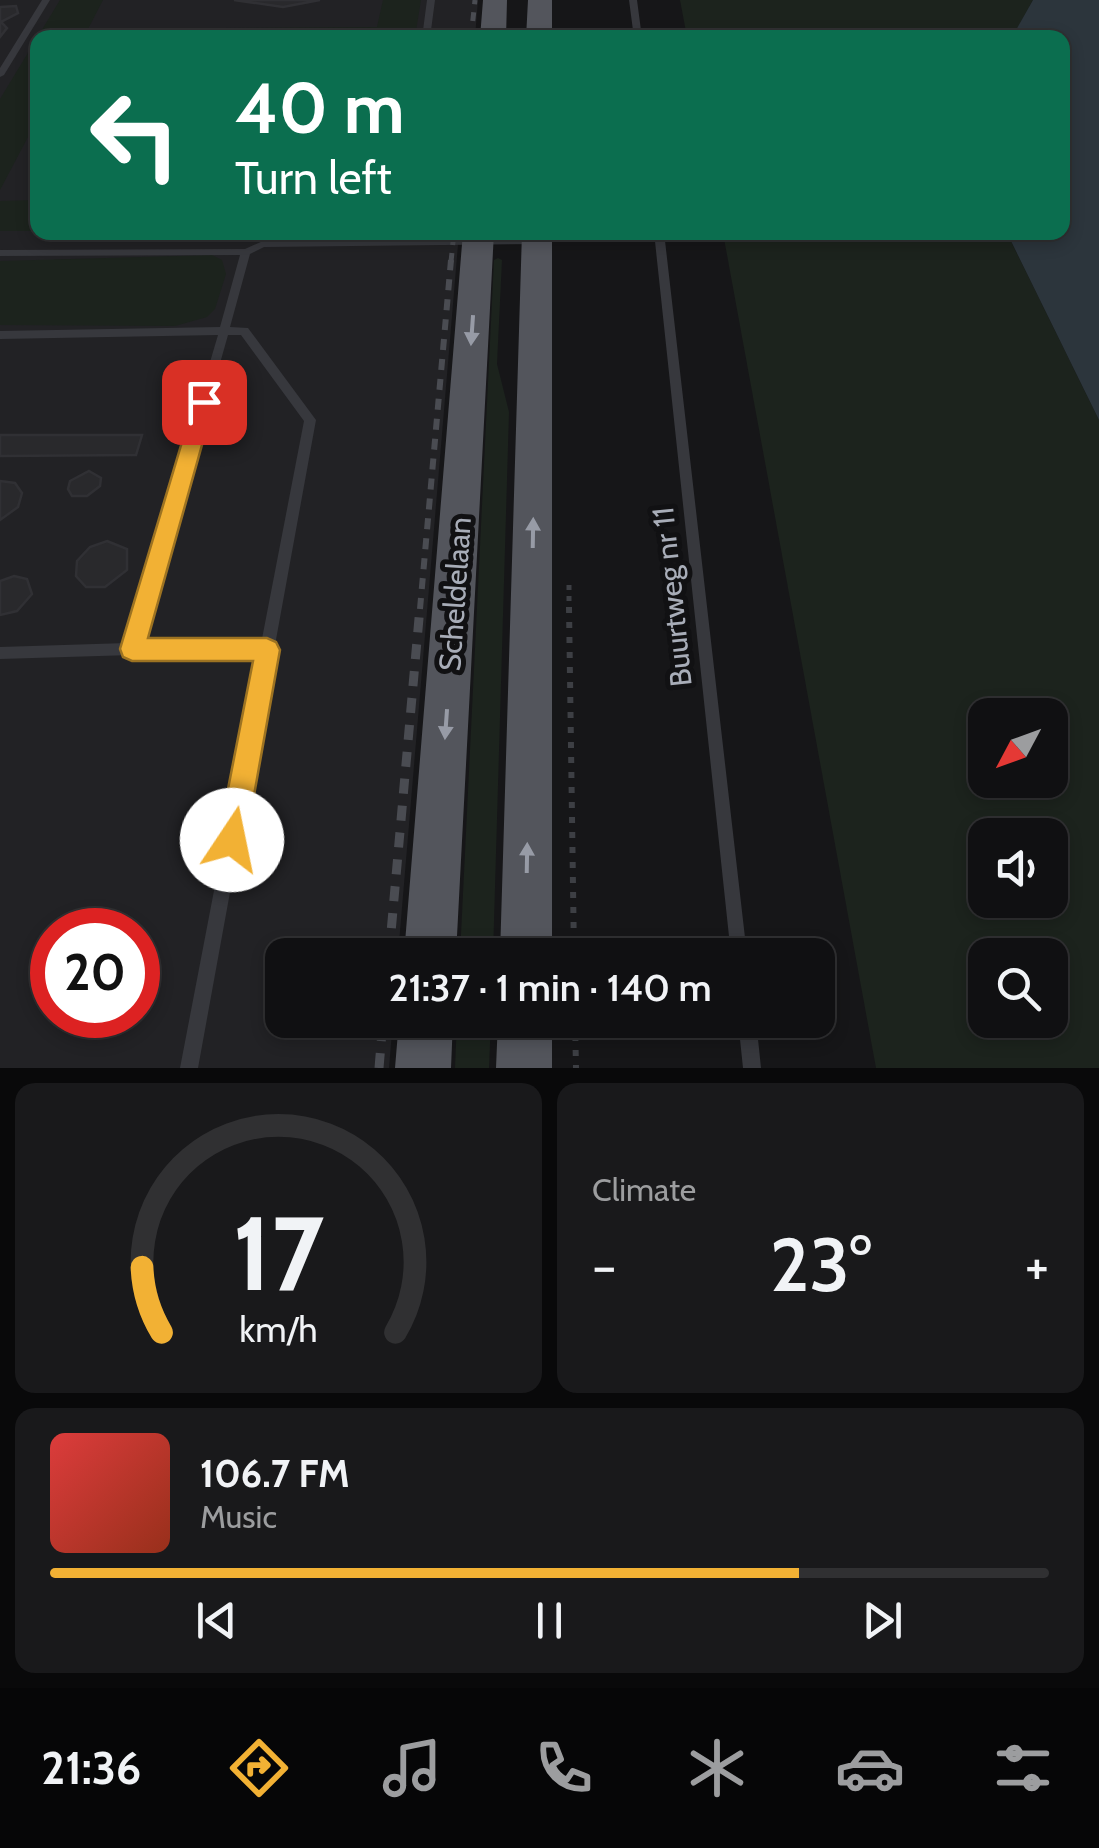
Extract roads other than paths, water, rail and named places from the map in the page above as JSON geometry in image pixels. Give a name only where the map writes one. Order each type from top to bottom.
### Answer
[{"type":"main road","points":[[493,30],[495,0]]},
{"type":"main road","points":[[540,0],[540,30]]},
{"type":"main road","name":"Scheldelaan","points":[[431,938],[479,240]]},
{"type":"main road","points":[[526,938],[537,240]]},
{"type":"main road","points":[[423,1068],[425,1038]]},
{"type":"main road","points":[[524,1068],[525,1038]]},
{"type":"lane","points":[[0,76],[46,0]]},
{"type":"lane","points":[[427,30],[431,0]]},
{"type":"lane","points":[[634,0],[637,30]]},
{"type":"lane","points":[[0,253],[246,252],[263,244],[341,240]]},
{"type":"lane","name":"Buurtweg nr 11","points":[[660,240],[737,938]]},
{"type":"lane","points":[[132,649],[246,252]]},
{"type":"lane","points":[[0,335],[244,330],[310,420],[189,1068]]},
{"type":"lane","points":[[0,653],[267,650]]},
{"type":"lane","points":[[748,1038],[752,1068]]},
{"type":"railway","points":[[472,30],[475,0]]},
{"type":"railway","points":[[451,262],[453,240]]},
{"type":"railway","points":[[420,609],[451,260]]},
{"type":"railway","points":[[391,938],[420,607]]},
{"type":"railway","points":[[379,1068],[382,1038]]}]
